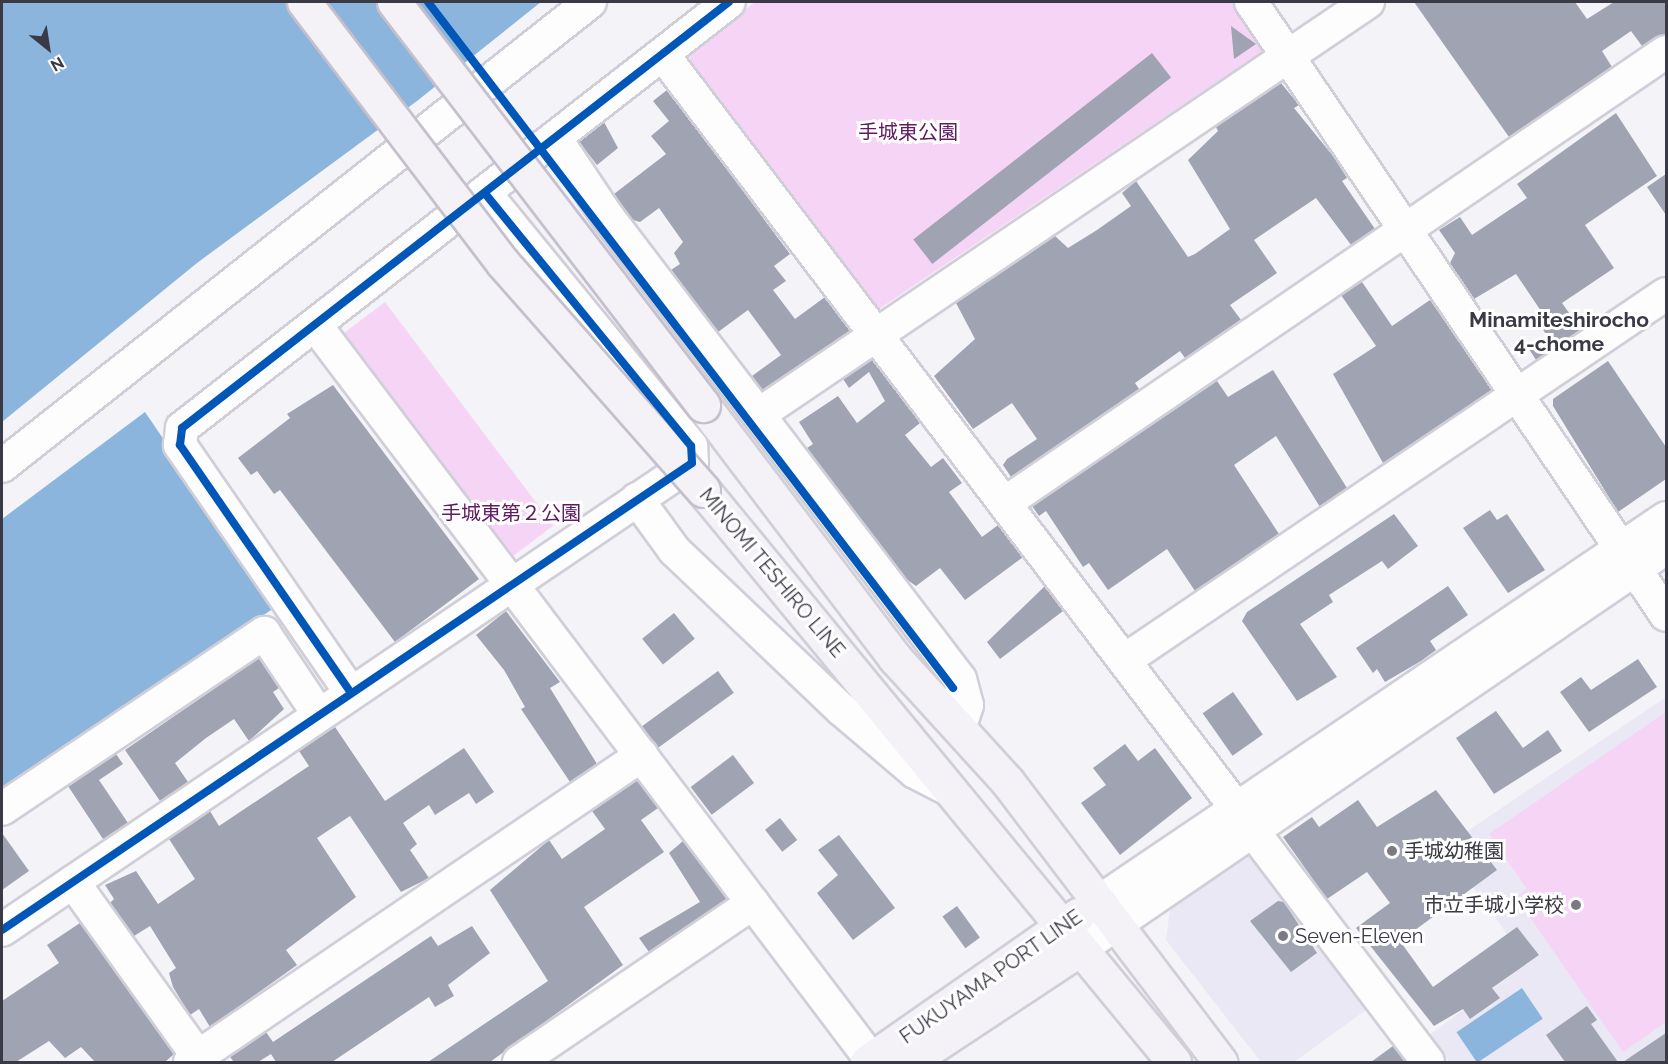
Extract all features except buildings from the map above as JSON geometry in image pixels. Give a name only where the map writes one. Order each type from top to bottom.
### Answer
[{"type":"main road","name":"MINOMI TESHIRO LINE","points":[[304,2],[502,262],[703,490],[957,794],[1071,938]]},
{"type":"main road","points":[[394,2],[896,658],[960,727],[1106,914]]},
{"type":"main road","name":"FUKUYAMA PORT LINE","points":[[870,1062],[1106,914],[1220,1062]]},
{"type":"main road","name":"FUKUYAMA PORT LINE","points":[[909,1062],[1071,938]]},
{"type":"main road","name":"FUKUYAMA PORT LINE","points":[[1071,938],[1174,1062]]},
{"type":"street","points":[[2,466],[590,2]]},
{"type":"street","points":[[349,690],[180,445],[182,428],[316,327],[729,2]]},
{"type":"street","points":[[1251,2],[1666,615]]},
{"type":"street","points":[[761,413],[1368,2]]},
{"type":"street","points":[[1005,503],[1666,52]]},
{"type":"street","points":[[663,55],[1125,660],[1428,1062]]},
{"type":"street","points":[[555,138],[607,216],[761,413],[960,679],[967,705],[960,727]]},
{"type":"street","points":[[2,930],[349,690],[692,463],[691,446],[485,192]]},
{"type":"street","points":[[1125,660],[1666,294]]},
{"type":"street","points":[[316,327],[509,584],[642,755],[870,1062]]},
{"type":"street","points":[[637,499],[674,550],[841,709],[915,772],[957,794]]},
{"type":"street","points":[[1106,914],[1629,559],[1666,518]]},
{"type":"street","points":[[1629,559],[1666,548]]},
{"type":"street","points":[[2,809],[264,633],[317,712]]},
{"type":"street","points":[[73,882],[197,1061],[642,755]]},
{"type":"street","points":[[519,1062],[753,903]]},
{"type":"shaded area","name":"市立手城小学校","points":[[1666,697],[1666,1062],[1450,1062],[1429,1035],[1528,963],[1444,847]]},
{"type":"shaded area","points":[[1254,850],[1373,1005],[1294,1062],[1261,1062],[1166,940],[1170,910]]},
{"type":"green space","name":"手城東公園","points":[[755,2],[1238,2],[1270,46],[879,309],[689,61],[693,50]]},
{"type":"green space","name":"手城東第２公園","points":[[385,302],[554,526],[513,556],[344,333]]},
{"type":"green space","name":"市立手城小学校","points":[[1666,712],[1666,1022],[1623,1052],[1516,897],[1527,889],[1489,834]]},
{"type":"water","points":[[2,2],[541,2],[417,101],[197,263],[2,422]]},
{"type":"water","points":[[145,412],[277,606],[2,792],[2,519]]},
{"type":"water","points":[[1522,988],[1543,1019],[1478,1062],[1457,1032]]},
{"type":"cycle path","points":[[428,2],[953,688]]},
{"type":"cycle path","points":[[349,690],[180,445],[182,428],[729,2]]},
{"type":"cycle path","points":[[2,930],[692,463],[691,446],[485,193]]},
{"type":"place","name":"手城幼稚園","points":[[1392,851]]},
{"type":"place","name":"市立手城小学校","points":[[1576,905]]},
{"type":"place","name":"Seven-Eleven","points":[[1283,936]]},
{"type":"district","name":"Minamiteshirocho 4-chome","points":[[1559,332]]}]
